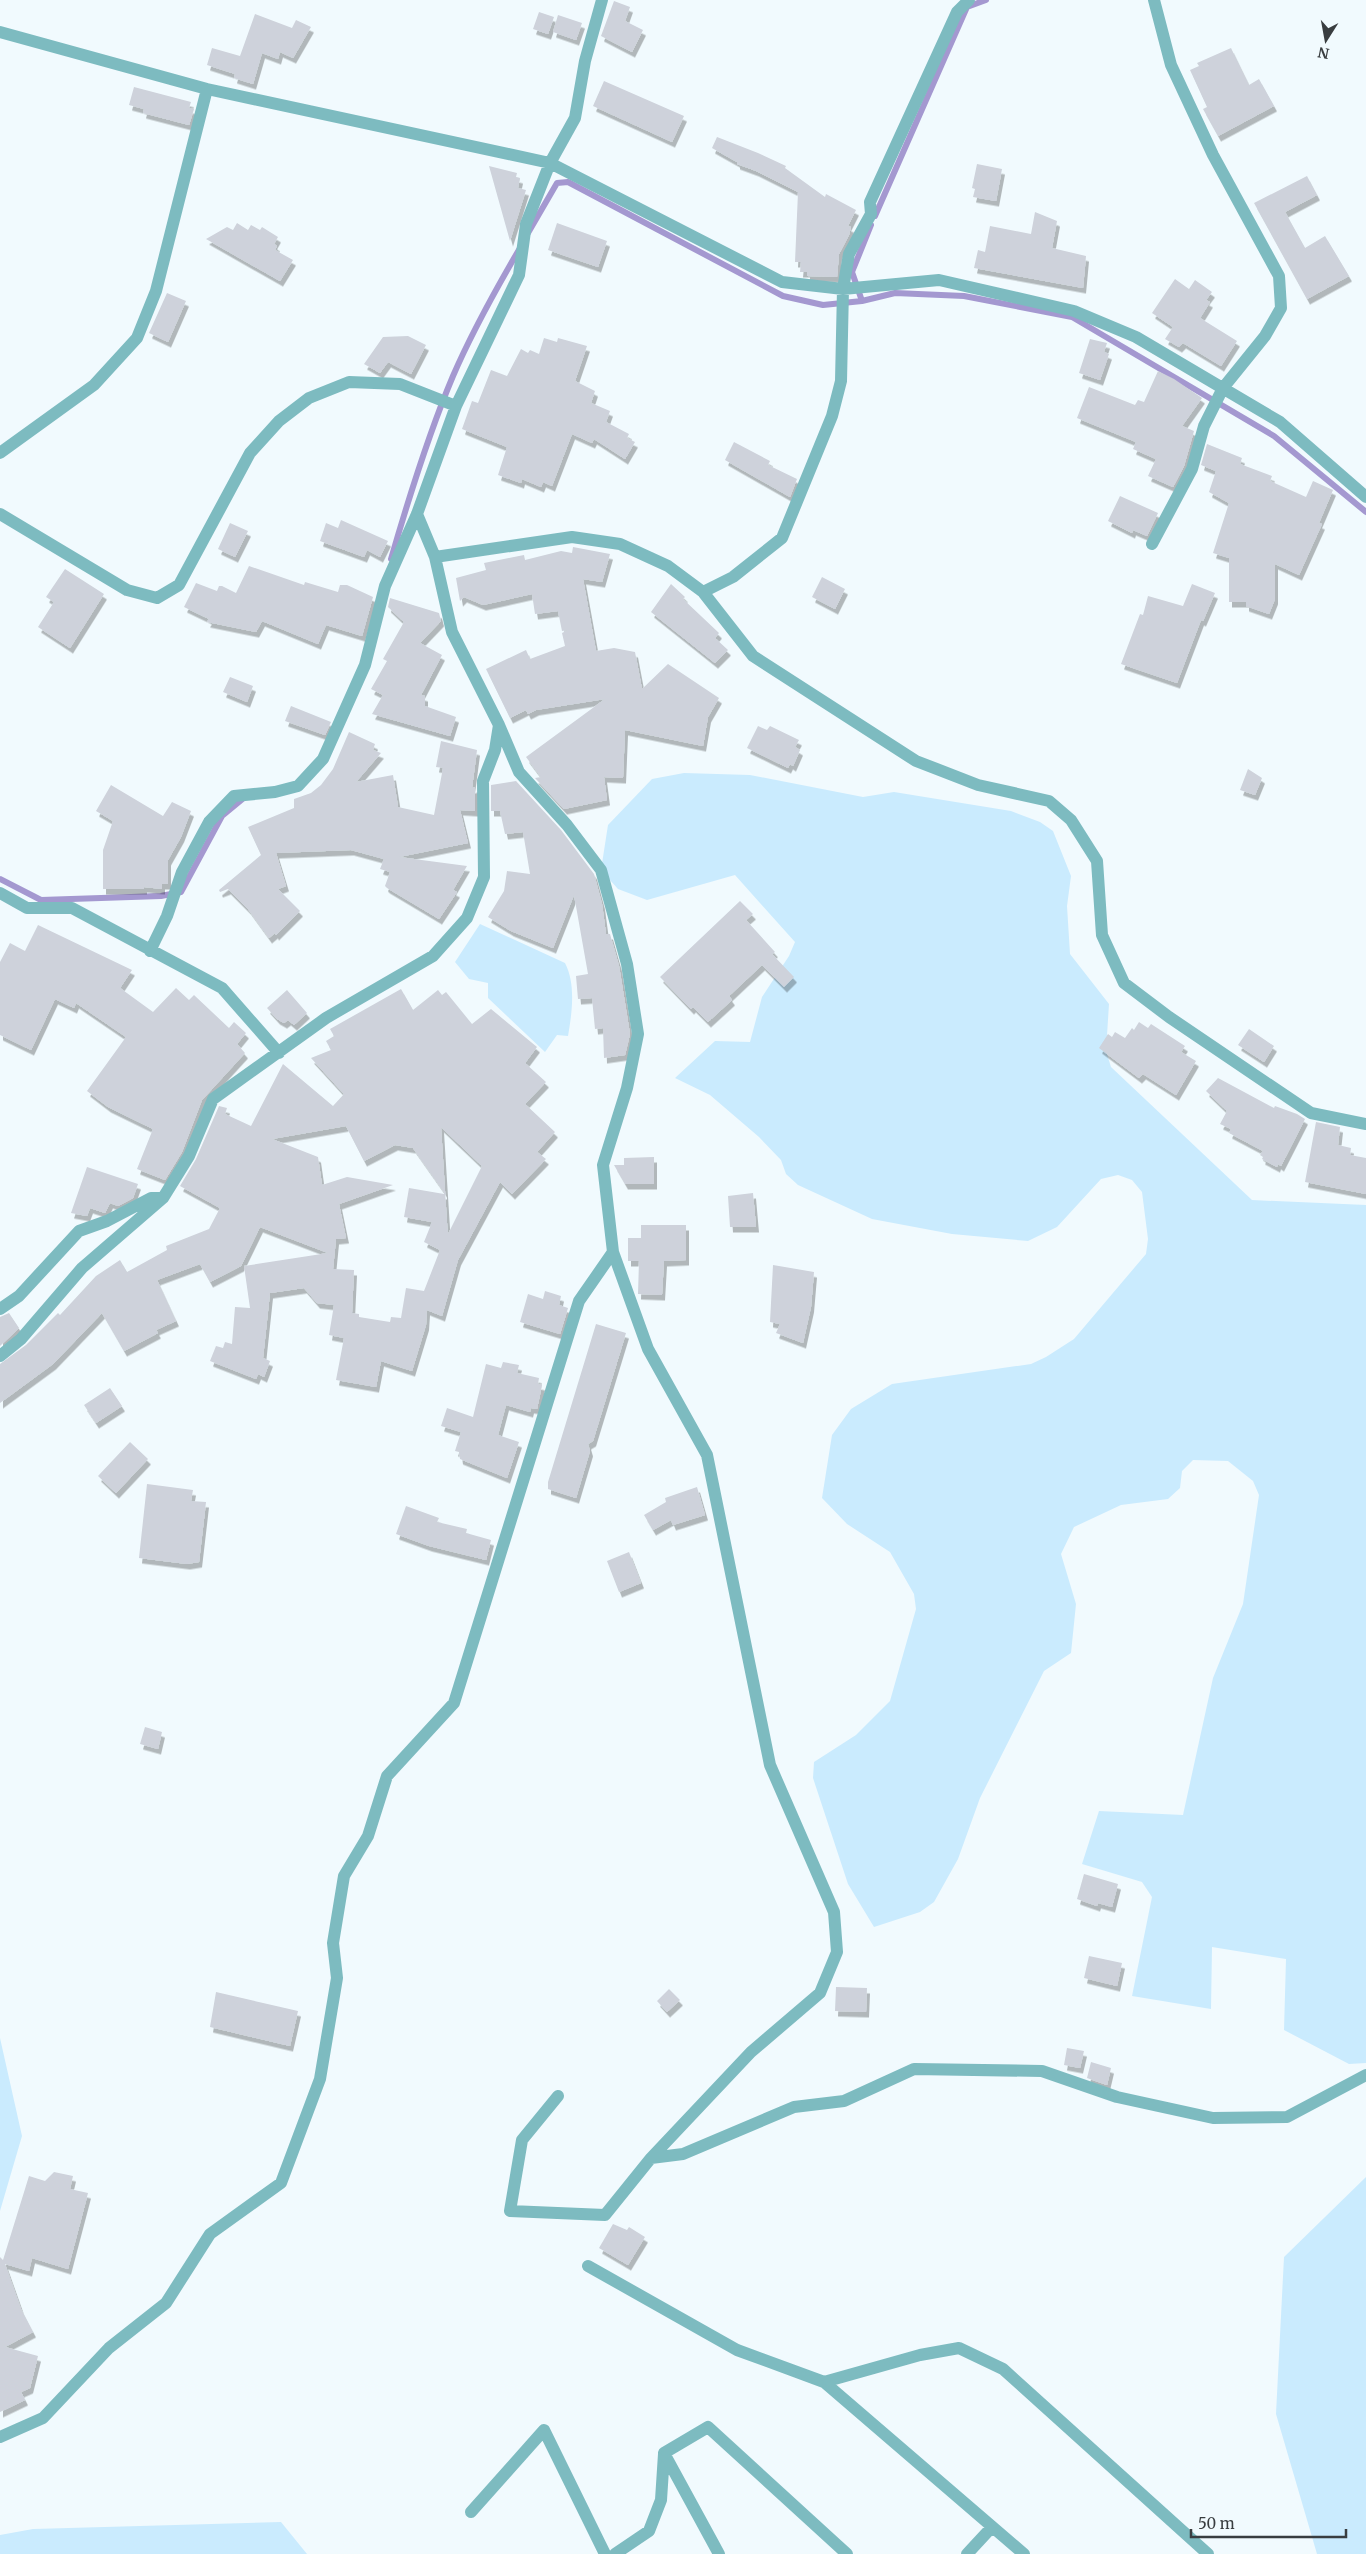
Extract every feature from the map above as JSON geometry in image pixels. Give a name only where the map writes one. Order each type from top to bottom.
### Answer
[{"type":"street","points":[[150,951],[167,916],[182,872],[209,822],[234,796],[275,792],[298,786],[323,759],[365,665],[385,586],[417,514],[456,406],[519,275],[526,224],[550,163],[575,118],[586,61],[602,0]]},
{"type":"street","points":[[703,592],[733,577],[782,538],[832,416],[840,381],[843,289],[849,254],[871,214],[870,202],[956,12],[969,0]]},
{"type":"street","points":[[1152,544],[1192,469],[1204,426],[1223,388],[1265,336],[1281,308],[1279,276],[1212,155],[1171,65],[1154,0]]},
{"type":"street","points":[[0,32],[207,89],[550,163],[782,282],[843,289],[939,280],[1074,311],[1136,337],[1280,422],[1366,497]]},
{"type":"street","points":[[0,453],[94,385],[137,338],[156,291],[207,89]]},
{"type":"street","points":[[0,514],[127,590],[157,598],[179,585],[250,453],[279,421],[309,398],[349,382],[400,384],[456,406]]},
{"type":"street","points":[[417,514],[436,557],[452,632],[499,726],[519,772],[567,825],[602,870],[627,964],[638,1034],[626,1088],[603,1166],[613,1252],[648,1349],[706,1455],[770,1765],[834,1912],[837,1952],[820,1993],[752,2052],[651,2158],[605,2215],[510,2211],[522,2140],[558,2096]]},
{"type":"street","points":[[436,557],[572,537],[620,544],[668,566],[703,592],[753,656],[916,761],[978,784],[1050,801],[1071,820],[1097,861],[1102,935],[1124,983],[1169,1017],[1311,1113],[1366,1124]]},
{"type":"street","points":[[0,1356],[21,1339],[82,1268],[163,1198],[189,1156],[213,1100],[326,1018],[433,956],[466,918],[484,876],[483,781],[494,750],[499,726]]},
{"type":"street","points":[[0,893],[27,908],[72,908],[222,988],[278,1053]]},
{"type":"street","points":[[0,1309],[19,1296],[79,1231],[107,1221],[151,1198],[163,1198]]},
{"type":"street","points":[[0,2437],[43,2418],[110,2348],[166,2303],[210,2234],[281,2183],[320,2079],[337,1978],[333,1943],[344,1876],[368,1836],[387,1776],[454,1703],[579,1301],[613,1252]]},
{"type":"street","points":[[651,2158],[683,2154],[794,2107],[844,2101],[914,2069],[1042,2071],[1117,2097],[1213,2118],[1287,2117],[1366,2075]]},
{"type":"street","points":[[588,2266],[736,2350],[824,2382],[1024,2554]]},
{"type":"street","points":[[824,2382],[920,2355],[959,2348],[1003,2369],[1208,2554]]},
{"type":"street","points":[[664,2453],[708,2427],[847,2554]]},
{"type":"street","points":[[471,2512],[544,2430],[605,2554]]},
{"type":"street","points":[[615,2554],[649,2531],[661,2500],[664,2453]]},
{"type":"street","points":[[664,2453],[719,2554]]},
{"type":"street","points":[[967,2554],[992,2527]]},
{"type":"shaded area","points":[[684,773],[750,775],[863,797],[894,792],[1011,811],[1040,822],[1053,831],[1071,876],[1067,906],[1070,954],[1109,1004],[1106,1051],[1111,1067],[1252,1200],[1366,1205],[1366,2063],[1349,2064],[1284,2030],[1286,1959],[1212,1947],[1211,2009],[1132,1996],[1152,1897],[1142,1882],[1082,1864],[1099,1811],[1183,1815],[1213,1678],[1243,1604],[1259,1495],[1253,1481],[1228,1461],[1193,1460],[1182,1471],[1180,1488],[1168,1499],[1121,1505],[1074,1527],[1061,1554],[1076,1604],[1071,1653],[1044,1671],[980,1798],[958,1859],[934,1902],[920,1912],[874,1927],[848,1884],[813,1778],[814,1762],[856,1735],[890,1701],[916,1609],[914,1594],[890,1552],[847,1524],[822,1498],[832,1435],[851,1409],[892,1384],[1031,1364],[1074,1339],[1146,1254],[1148,1239],[1142,1192],[1132,1180],[1118,1175],[1101,1179],[1057,1227],[1028,1241],[952,1234],[872,1219],[798,1185],[786,1174],[781,1160],[759,1137],[710,1095],[675,1078],[715,1041],[750,1042],[762,997],[789,956],[795,942],[735,875],[647,900],[618,889],[601,870],[608,825],[652,779]]},
{"type":"shaded area","points":[[480,924],[565,963],[572,989],[572,1008],[568,1036],[557,1035],[545,1052],[488,998],[488,983],[469,979],[455,962]]},
{"type":"shaded area","points":[[0,2038],[22,2136],[0,2211]]},
{"type":"shaded area","points":[[1366,2177],[1366,2554],[1317,2554],[1276,2414],[1284,2257]]},
{"type":"shaded area","points":[[281,2522],[307,2554],[0,2554],[0,2535],[33,2529]]},
{"type":"building","points":[[614,1],[630,7],[625,21],[643,30],[632,52],[601,36]]},
{"type":"building","points":[[539,12],[554,17],[548,34],[533,29]]},
{"type":"building","points":[[255,14],[292,28],[296,20],[311,27],[293,58],[280,52],[278,59],[262,53],[253,84],[234,78],[235,74],[207,65],[212,48],[240,56]]},
{"type":"building","points":[[558,15],[582,23],[576,40],[553,32]]},
{"type":"building","points":[[1231,48],[1249,85],[1259,79],[1274,106],[1218,136],[1203,109],[1207,107],[1190,70],[1199,66],[1197,63]]},
{"type":"building","points":[[604,81],[684,116],[672,142],[593,106]]},
{"type":"building","points":[[134,87],[191,102],[189,108],[194,109],[189,125],[143,113],[144,109],[129,105]]},
{"type":"building","points":[[717,137],[786,166],[785,168],[825,197],[826,194],[856,210],[848,226],[851,227],[849,235],[839,254],[837,277],[807,276],[807,272],[800,272],[801,262],[795,262],[798,192],[756,171],[737,164],[737,162],[712,148]]},
{"type":"building","points":[[977,164],[1002,169],[996,201],[973,197],[975,189],[972,188]]},
{"type":"building","points":[[489,166],[517,173],[516,177],[520,178],[518,188],[526,190],[510,241]]},
{"type":"building","points":[[1307,176],[1317,195],[1285,212],[1305,248],[1325,236],[1349,276],[1307,299],[1254,203]]},
{"type":"building","points":[[1035,212],[1057,221],[1052,248],[1086,256],[1083,288],[974,268],[978,250],[985,252],[990,226],[1031,234]]},
{"type":"building","points":[[237,223],[248,230],[251,225],[260,230],[262,227],[278,237],[274,244],[277,246],[275,250],[293,260],[280,281],[206,239],[227,227],[233,230]]},
{"type":"building","points":[[557,223],[607,241],[598,267],[548,250]]},
{"type":"building","points":[[1175,279],[1189,289],[1195,280],[1212,292],[1206,300],[1210,302],[1200,318],[1237,341],[1221,366],[1183,343],[1179,347],[1165,339],[1173,327],[1152,313]]},
{"type":"building","points":[[167,293],[186,301],[168,342],[149,333]]},
{"type":"building","points":[[408,336],[426,345],[411,374],[388,362],[380,373],[364,364],[383,337]]},
{"type":"building","points":[[544,338],[557,342],[558,338],[587,346],[575,381],[595,391],[591,403],[610,411],[606,422],[629,434],[627,438],[635,442],[625,459],[594,439],[592,443],[572,434],[552,486],[543,482],[541,487],[522,479],[521,483],[498,475],[507,447],[462,429],[472,401],[478,403],[491,370],[507,376],[521,349],[528,353],[530,350],[539,354]]},
{"type":"building","points":[[1090,339],[1107,343],[1104,352],[1109,354],[1100,380],[1079,373]]},
{"type":"building","points":[[1158,371],[1174,379],[1202,398],[1182,426],[1194,431],[1184,466],[1173,487],[1148,476],[1156,459],[1133,449],[1136,442],[1077,418],[1089,387],[1135,405],[1138,400],[1144,402]]},
{"type":"building","points":[[734,442],[770,461],[768,465],[797,479],[790,497],[725,460]]},
{"type":"building","points":[[1207,444],[1242,458],[1240,464],[1272,476],[1270,481],[1306,497],[1313,481],[1333,490],[1319,523],[1322,524],[1299,575],[1275,564],[1275,599],[1269,614],[1246,606],[1246,602],[1229,602],[1229,558],[1213,553],[1229,503],[1209,492],[1216,471],[1201,465]]},
{"type":"building","points":[[1120,496],[1158,513],[1147,536],[1133,530],[1132,533],[1108,521]]},
{"type":"building","points":[[341,520],[388,541],[380,557],[367,550],[364,557],[320,541],[326,523],[338,528]]},
{"type":"building","points":[[230,523],[248,531],[235,557],[218,549]]},
{"type":"building","points":[[573,547],[610,554],[602,582],[583,579],[596,651],[614,648],[635,652],[642,689],[668,664],[719,698],[708,717],[703,746],[625,730],[623,778],[604,777],[607,800],[564,809],[535,778],[541,777],[526,757],[605,699],[536,710],[528,714],[526,710],[510,718],[486,669],[526,650],[530,659],[565,646],[562,633],[568,630],[562,631],[558,611],[535,614],[532,594],[483,605],[464,597],[460,601],[456,578],[486,570],[484,563],[524,555],[525,560],[561,551],[572,553]]},
{"type":"building","points":[[249,566],[304,585],[305,582],[338,592],[340,585],[347,585],[373,597],[362,636],[326,625],[318,644],[262,621],[256,632],[207,622],[209,619],[184,607],[196,583],[217,591],[219,586],[222,586],[236,593]]},
{"type":"building","points":[[65,569],[104,594],[70,648],[38,627],[54,602],[46,597]]},
{"type":"building","points":[[822,577],[845,589],[835,609],[812,597]]},
{"type":"building","points":[[671,584],[685,597],[683,599],[719,633],[715,638],[728,650],[715,663],[651,612]]},
{"type":"building","points":[[1192,584],[1215,593],[1203,621],[1201,620],[1177,683],[1121,664],[1140,614],[1143,615],[1148,596],[1183,606]]},
{"type":"building","points":[[390,598],[439,613],[441,621],[420,643],[442,655],[421,695],[425,696],[425,706],[456,717],[450,736],[372,714],[383,695],[371,689],[387,661],[383,659],[404,622],[388,607]]},
{"type":"building","points":[[230,677],[253,686],[247,702],[223,692]]},
{"type":"building","points":[[291,706],[331,722],[325,735],[285,721]]},
{"type":"building","points":[[758,726],[767,730],[770,726],[799,740],[795,747],[800,750],[793,766],[790,764],[788,768],[747,748]]},
{"type":"building","points":[[349,732],[375,744],[373,750],[381,753],[356,782],[393,775],[398,807],[434,815],[443,768],[436,767],[441,741],[477,750],[472,788],[475,787],[475,811],[460,810],[468,843],[399,857],[467,866],[453,890],[457,892],[439,919],[385,886],[390,872],[380,869],[384,859],[351,850],[276,853],[286,886],[278,889],[300,911],[276,935],[275,933],[269,938],[248,909],[228,889],[220,892],[219,890],[261,855],[248,827],[294,808],[294,799],[311,793],[321,785],[333,769]]},
{"type":"building","points":[[1248,769],[1262,778],[1255,795],[1240,790]]},
{"type":"building","points":[[516,781],[561,830],[594,874],[602,904],[606,934],[610,934],[619,966],[630,1034],[625,1055],[604,1058],[603,1028],[595,1029],[592,998],[578,999],[576,976],[588,974],[574,895],[553,948],[511,931],[488,917],[504,891],[507,871],[530,874],[523,832],[505,834],[500,811],[491,811],[491,785]]},
{"type":"building","points":[[111,785],[163,816],[172,802],[191,811],[181,837],[168,860],[168,884],[162,884],[162,889],[144,887],[144,889],[103,889],[103,850],[113,821],[96,811]]},
{"type":"building","points":[[740,901],[753,914],[746,920],[775,952],[772,954],[794,977],[784,987],[762,965],[729,996],[732,1000],[708,1022],[693,1007],[691,1009],[660,977]]},
{"type":"building","points":[[38,925],[132,970],[120,988],[153,1012],[176,988],[189,1000],[194,995],[229,1028],[234,1022],[246,1033],[237,1044],[245,1053],[202,1100],[182,1152],[165,1180],[137,1169],[153,1129],[108,1107],[87,1091],[126,1037],[76,1003],[74,1008],[55,999],[31,1050],[0,1035],[0,962],[10,943],[25,951]]},
{"type":"building","points":[[401,989],[413,1010],[438,990],[442,995],[446,992],[472,1024],[491,1009],[537,1047],[525,1063],[546,1082],[525,1104],[555,1132],[537,1152],[546,1159],[512,1194],[500,1182],[458,1260],[442,1316],[427,1310],[426,1325],[412,1371],[381,1361],[376,1387],[336,1380],[344,1338],[329,1335],[334,1305],[317,1303],[304,1288],[270,1293],[263,1358],[270,1361],[264,1377],[258,1374],[256,1379],[210,1361],[216,1346],[223,1348],[225,1342],[232,1344],[235,1307],[250,1308],[244,1266],[328,1253],[260,1227],[241,1266],[210,1282],[200,1264],[157,1280],[176,1321],[156,1330],[158,1333],[124,1351],[102,1313],[53,1364],[0,1403],[0,1364],[26,1345],[58,1313],[60,1315],[96,1276],[120,1260],[127,1272],[167,1250],[166,1246],[209,1229],[220,1208],[180,1186],[196,1159],[219,1106],[227,1108],[225,1114],[251,1126],[283,1064],[333,1106],[344,1094],[311,1058],[331,1050],[326,1041],[334,1036],[330,1029]],"holes":[[[346,1126],[364,1161],[395,1145],[413,1148],[444,1192],[444,1194],[409,1188],[404,1217],[432,1222],[424,1242],[440,1250],[424,1291],[406,1288],[401,1318],[391,1317],[390,1322],[359,1317],[359,1314],[352,1313],[354,1270],[333,1269],[336,1239],[346,1238],[339,1204],[393,1185],[347,1177],[322,1185],[318,1157],[272,1139]],[[441,1127],[482,1166],[448,1234],[447,1223]]]},
{"type":"building","points":[[287,990],[307,1013],[294,1025],[288,1020],[284,1023],[277,1019],[267,1008]]},
{"type":"building","points":[[1139,1022],[1148,1028],[1151,1024],[1185,1046],[1181,1052],[1196,1061],[1176,1095],[1143,1074],[1139,1078],[1099,1048],[1108,1034],[1112,1037],[1115,1032],[1125,1038],[1132,1028],[1134,1030]]},
{"type":"building","points":[[1249,1029],[1274,1046],[1264,1062],[1238,1045]]},
{"type":"building","points":[[1218,1078],[1274,1108],[1275,1106],[1305,1119],[1281,1166],[1278,1164],[1277,1167],[1262,1159],[1263,1157],[1260,1155],[1263,1151],[1229,1133],[1231,1129],[1220,1124],[1227,1111],[1206,1091]]},
{"type":"building","points":[[1316,1122],[1340,1127],[1338,1145],[1351,1148],[1350,1155],[1366,1158],[1366,1194],[1305,1182]]},
{"type":"building","points":[[654,1157],[654,1184],[625,1184],[614,1165],[624,1165],[624,1158]]},
{"type":"building","points":[[87,1167],[138,1184],[133,1198],[118,1206],[110,1203],[105,1213],[90,1208],[87,1216],[71,1213]]},
{"type":"building","points":[[753,1193],[756,1227],[730,1227],[728,1196]]},
{"type":"building","points":[[641,1225],[686,1225],[686,1260],[664,1261],[662,1295],[638,1294],[639,1261],[628,1261],[628,1238],[641,1238]]},
{"type":"building","points":[[773,1265],[814,1272],[811,1307],[803,1343],[776,1333],[780,1324],[770,1322]]},
{"type":"building","points":[[545,1291],[561,1296],[559,1305],[568,1308],[560,1334],[520,1322],[528,1294],[543,1299]]},
{"type":"building","points":[[9,1313],[19,1328],[0,1346],[0,1317]]},
{"type":"building","points":[[596,1324],[626,1333],[593,1441],[588,1444],[590,1451],[576,1498],[548,1489],[548,1482]]},
{"type":"building","points":[[503,1362],[519,1365],[517,1373],[539,1378],[538,1384],[542,1385],[537,1409],[531,1408],[530,1412],[506,1405],[498,1435],[519,1442],[507,1478],[460,1459],[459,1452],[455,1451],[461,1432],[441,1426],[447,1408],[473,1417],[486,1364],[501,1368]]},
{"type":"building","points":[[110,1388],[122,1406],[96,1423],[84,1405]]},
{"type":"building","points":[[130,1442],[148,1459],[116,1493],[98,1476]]},
{"type":"building","points":[[147,1484],[193,1490],[191,1501],[206,1502],[199,1562],[187,1564],[139,1558]]},
{"type":"building","points":[[697,1487],[705,1515],[673,1525],[671,1520],[653,1530],[644,1515],[666,1502],[665,1498]]},
{"type":"building","points":[[406,1506],[439,1518],[437,1522],[467,1529],[466,1533],[491,1540],[486,1560],[429,1546],[396,1534]]},
{"type":"building","points":[[629,1552],[641,1583],[619,1592],[607,1561]]},
{"type":"building","points":[[145,1727],[162,1732],[158,1749],[140,1744]]},
{"type":"building","points":[[1084,1874],[1118,1884],[1112,1907],[1098,1903],[1097,1906],[1077,1899]]},
{"type":"building","points":[[1089,1956],[1122,1963],[1117,1986],[1084,1978]]},
{"type":"building","points":[[836,1987],[867,1988],[866,2012],[835,2011]]},
{"type":"building","points":[[669,1989],[680,2000],[667,2012],[657,2001]]},
{"type":"building","points":[[216,1992],[298,2011],[290,2046],[210,2027]]},
{"type":"building","points":[[1067,2048],[1084,2051],[1080,2068],[1064,2065]]},
{"type":"building","points":[[1091,2062],[1111,2068],[1107,2085],[1087,2078]]},
{"type":"building","points":[[54,2172],[73,2176],[70,2189],[88,2193],[68,2269],[32,2258],[29,2271],[5,2264],[21,2309],[33,2332],[5,2347],[38,2356],[30,2388],[21,2392],[25,2400],[0,2412],[0,2257],[3,2260],[29,2176],[45,2181]]},
{"type":"building","points":[[613,2224],[627,2230],[629,2227],[645,2237],[628,2265],[599,2248]]},
{"type":"waterway","points":[[875,216],[967,7],[986,0]]},
{"type":"waterway","points":[[528,233],[557,183],[568,182],[783,296],[823,305],[862,301],[852,272],[871,225]]},
{"type":"waterway","points":[[391,559],[419,466],[453,376],[468,343],[520,248]]},
{"type":"waterway","points":[[862,301],[895,293],[964,296],[1072,317],[1274,436],[1366,512]]},
{"type":"waterway","points":[[0,879],[41,900],[161,896],[181,892],[222,816],[245,797]]}]
